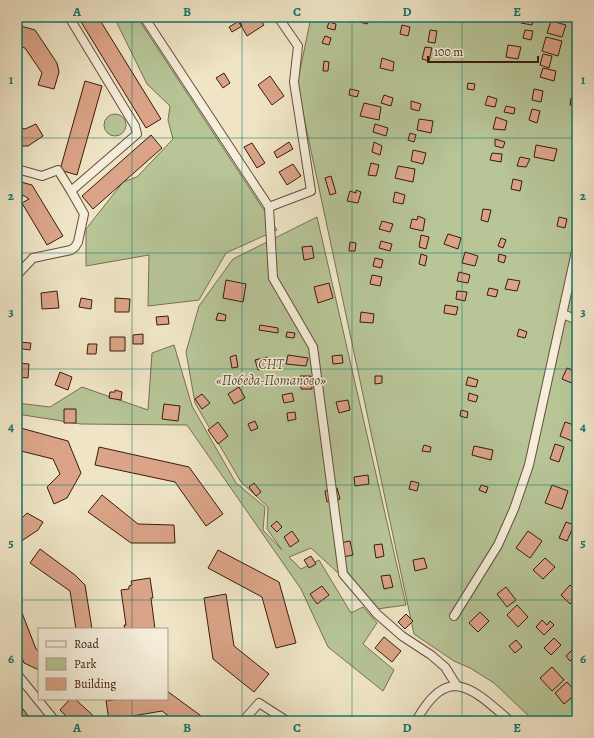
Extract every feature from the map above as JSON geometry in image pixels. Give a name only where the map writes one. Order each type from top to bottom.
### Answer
[{"type":"street","points":[[70,17],[137,131],[135,136],[71,191]]},
{"type":"street","points":[[144,17],[269,206],[273,278],[313,347],[343,574],[377,614],[402,636],[426,651],[445,667],[457,686]]},
{"type":"street","points":[[269,206],[311,191],[294,82],[298,46],[278,17]]},
{"type":"street","points":[[17,169],[42,176],[58,170],[83,211],[84,216],[77,245],[71,250],[33,258],[17,275]]},
{"type":"street","points":[[454,616],[498,545],[514,509],[530,465],[577,247]]},
{"type":"street","points":[[563,314],[577,320]]},
{"type":"street","points":[[17,674],[55,721]]},
{"type":"street","points":[[416,721],[433,695],[445,688],[457,686],[477,693],[510,721]]},
{"type":"street","points":[[243,721],[259,703],[287,721]]},
{"type":"green space","points":[[114,17],[137,17],[277,230],[226,253],[199,300],[148,306],[149,255],[86,266],[86,229],[123,182],[137,177],[173,139],[168,120],[170,106],[147,84]]},
{"type":"green space","points":[[311,17],[577,17],[577,721],[534,721],[494,683],[470,668],[454,661],[414,634],[297,85]]},
{"type":"green space","points":[[115,114],[123,117],[126,125],[123,133],[115,136],[107,133],[104,125],[107,117]]},
{"type":"green space","name":"СНТ «Победа-Потапово»","points":[[317,217],[406,605],[377,609],[311,548],[289,557],[301,569],[319,560],[351,613],[363,607],[377,623],[363,644],[394,670],[383,691],[328,647],[301,589],[187,425],[81,424],[17,414],[17,403],[50,407],[82,387],[148,410],[152,353],[174,345],[192,406],[236,483],[265,507],[263,530],[282,550],[267,529],[268,507],[241,482],[195,403],[186,352],[199,306],[233,259]]},
{"type":"building","points":[[78,17],[98,17],[161,119],[146,128]]},
{"type":"building","points":[[236,17],[259,17],[264,25],[247,36]]},
{"type":"building","points":[[361,17],[370,17],[367,24],[360,22]]},
{"type":"building","points":[[522,17],[534,17],[532,25],[521,23]]},
{"type":"building","points":[[239,21],[242,26],[232,32],[229,27]]},
{"type":"building","points":[[551,21],[566,25],[562,37],[547,33]]},
{"type":"building","points":[[329,22],[336,24],[335,30],[327,28]]},
{"type":"building","points":[[17,25],[35,30],[57,63],[59,72],[54,89],[38,85],[42,73],[25,48],[17,46]]},
{"type":"building","points":[[402,25],[410,27],[408,36],[400,34]]},
{"type":"building","points":[[430,30],[437,31],[435,43],[428,42]]},
{"type":"building","points":[[525,30],[533,31],[531,40],[523,38]]},
{"type":"building","points":[[325,36],[331,38],[329,45],[322,43]]},
{"type":"building","points":[[546,37],[562,41],[558,56],[542,51]]},
{"type":"building","points":[[508,45],[521,47],[518,59],[506,57]]},
{"type":"building","points":[[425,47],[432,48],[429,61],[422,59]]},
{"type":"building","points":[[543,54],[552,56],[549,68],[540,65]]},
{"type":"building","points":[[382,58],[394,62],[393,71],[380,68]]},
{"type":"building","points":[[324,61],[329,62],[328,71],[323,71]]},
{"type":"building","points":[[543,68],[556,71],[554,81],[540,77]]},
{"type":"building","points":[[224,73],[230,83],[223,88],[216,78]]},
{"type":"building","points":[[270,76],[284,96],[272,105],[258,85]]},
{"type":"building","points":[[85,81],[102,86],[77,175],[60,170]]},
{"type":"building","points":[[468,83],[475,84],[474,90],[467,89]]},
{"type":"building","points":[[350,89],[359,91],[357,97],[349,95]]},
{"type":"building","points":[[534,89],[543,91],[541,102],[532,100]]},
{"type":"building","points":[[384,95],[393,98],[391,106],[381,103]]},
{"type":"building","points":[[488,96],[497,99],[495,107],[485,105]]},
{"type":"building","points":[[571,98],[577,99],[577,106],[570,105]]},
{"type":"building","points":[[411,101],[421,104],[419,111],[411,109]]},
{"type":"building","points":[[364,103],[381,107],[379,120],[360,116]]},
{"type":"building","points":[[506,106],[515,108],[514,114],[504,112]]},
{"type":"building","points":[[532,109],[540,111],[537,123],[529,120]]},
{"type":"building","points":[[496,117],[507,121],[505,130],[493,129]]},
{"type":"building","points":[[419,119],[433,121],[431,133],[417,130]]},
{"type":"building","points":[[36,124],[43,136],[28,146],[17,146],[17,127],[25,129]]},
{"type":"building","points":[[375,124],[388,128],[386,136],[373,132]]},
{"type":"building","points":[[410,133],[416,135],[414,142],[408,140]]},
{"type":"building","points":[[151,135],[162,148],[93,209],[82,196]]},
{"type":"building","points":[[495,139],[505,142],[503,148],[495,146]]},
{"type":"building","points":[[289,142],[293,149],[277,158],[274,152]]},
{"type":"building","points":[[374,142],[382,146],[380,155],[372,152]]},
{"type":"building","points":[[252,143],[265,163],[257,168],[244,147]]},
{"type":"building","points":[[536,145],[557,149],[554,161],[534,157]]},
{"type":"building","points":[[413,150],[426,153],[423,164],[411,161]]},
{"type":"building","points":[[492,153],[502,154],[501,162],[490,160]]},
{"type":"building","points":[[520,157],[530,159],[526,167],[517,166]]},
{"type":"building","points":[[371,163],[379,165],[376,176],[368,175]]},
{"type":"building","points":[[293,164],[301,176],[287,185],[279,172]]},
{"type":"building","points":[[398,166],[415,169],[413,182],[395,178]]},
{"type":"building","points":[[331,176],[336,193],[330,195],[325,178]]},
{"type":"building","points":[[513,179],[522,181],[520,191],[511,189]]},
{"type":"building","points":[[17,181],[32,185],[63,236],[47,245],[22,203],[29,199],[23,195],[21,201],[17,200]]},
{"type":"building","points":[[356,190],[361,192],[358,203],[347,201],[350,191],[356,193]]},
{"type":"building","points":[[395,192],[405,195],[403,204],[393,202]]},
{"type":"building","points":[[483,209],[491,210],[488,222],[481,220]]},
{"type":"building","points":[[418,216],[425,219],[423,231],[410,228],[412,219],[417,220]]},
{"type":"building","points":[[559,217],[567,219],[565,228],[557,226]]},
{"type":"building","points":[[382,221],[393,224],[390,232],[379,229]]},
{"type":"building","points":[[448,234],[461,238],[458,249],[444,244]]},
{"type":"building","points":[[421,235],[429,237],[426,249],[419,247]]},
{"type":"building","points":[[501,238],[506,240],[503,248],[498,246]]},
{"type":"building","points":[[381,241],[392,244],[390,251],[379,248]]},
{"type":"building","points":[[350,242],[356,243],[355,251],[349,251]]},
{"type":"building","points":[[312,246],[314,258],[304,260],[302,247]]},
{"type":"building","points":[[465,252],[478,256],[475,266],[462,263]]},
{"type":"building","points":[[421,254],[427,256],[425,266],[419,264]]},
{"type":"building","points":[[499,254],[506,256],[504,263],[498,261]]},
{"type":"building","points":[[375,258],[383,260],[381,268],[373,266]]},
{"type":"building","points":[[459,272],[470,275],[468,283],[457,281]]},
{"type":"building","points":[[372,275],[382,277],[380,286],[370,284]]},
{"type":"building","points":[[508,279],[520,281],[517,291],[505,289]]},
{"type":"building","points":[[226,280],[246,284],[243,302],[223,298]]},
{"type":"building","points":[[329,283],[333,298],[318,303],[314,287]]},
{"type":"building","points":[[489,288],[498,290],[496,297],[487,295]]},
{"type":"building","points":[[57,291],[59,308],[42,309],[41,293]]},
{"type":"building","points":[[457,291],[467,292],[465,301],[456,299]]},
{"type":"building","points":[[81,298],[92,300],[91,309],[79,307]]},
{"type":"building","points":[[115,298],[130,299],[129,312],[115,312]]},
{"type":"building","points":[[445,305],[458,307],[456,315],[444,313]]},
{"type":"building","points":[[361,312],[374,314],[373,323],[360,322]]},
{"type":"building","points":[[218,313],[226,315],[225,321],[216,320]]},
{"type":"building","points":[[168,316],[169,324],[157,325],[156,317]]},
{"type":"building","points":[[260,325],[278,328],[278,333],[259,330]]},
{"type":"building","points":[[519,329],[527,332],[525,338],[517,336]]},
{"type":"building","points":[[287,332],[295,333],[294,338],[286,337]]},
{"type":"building","points":[[143,334],[143,344],[133,344],[133,335]]},
{"type":"building","points":[[110,337],[125,337],[125,351],[110,351]]},
{"type":"building","points":[[18,342],[31,343],[30,350],[17,348]]},
{"type":"building","points":[[88,344],[97,344],[96,354],[87,354]]},
{"type":"building","points":[[236,355],[238,367],[232,368],[230,357]]},
{"type":"building","points":[[288,355],[308,358],[306,366],[286,364]]},
{"type":"building","points":[[342,355],[343,363],[333,364],[332,356]]},
{"type":"building","points":[[267,357],[270,367],[258,370],[255,360]]},
{"type":"building","points":[[17,363],[29,364],[28,378],[17,377]]},
{"type":"building","points":[[567,368],[577,372],[577,378],[574,384],[562,379]]},
{"type":"building","points":[[60,372],[72,377],[68,390],[55,385]]},
{"type":"building","points":[[300,376],[311,376],[312,389],[301,389]]},
{"type":"building","points":[[375,376],[382,376],[382,383],[375,384]]},
{"type":"building","points":[[468,377],[478,380],[476,387],[466,385]]},
{"type":"building","points":[[239,387],[245,398],[234,404],[228,394]]},
{"type":"building","points":[[115,390],[122,392],[121,400],[109,398],[110,392],[115,392]]},
{"type":"building","points":[[292,393],[294,401],[284,403],[282,395]]},
{"type":"building","points":[[469,393],[478,396],[476,402],[468,400]]},
{"type":"building","points":[[202,394],[210,403],[202,409],[195,399]]},
{"type":"building","points":[[348,400],[350,410],[339,413],[336,402]]},
{"type":"building","points":[[164,404],[180,406],[178,421],[162,419]]},
{"type":"building","points":[[64,409],[76,409],[76,423],[64,423]]},
{"type":"building","points":[[461,410],[468,412],[467,418],[460,416]]},
{"type":"building","points":[[295,412],[296,419],[288,421],[287,413]]},
{"type":"building","points":[[255,421],[258,428],[251,431],[248,424]]},
{"type":"building","points":[[218,422],[228,436],[218,444],[208,430]]},
{"type":"building","points":[[565,422],[577,426],[577,443],[560,436]]},
{"type":"building","points":[[17,427],[68,441],[81,473],[67,498],[54,504],[47,487],[60,474],[53,459],[17,450]]},
{"type":"building","points":[[555,444],[564,447],[559,462],[550,459]]},
{"type":"building","points":[[424,445],[431,447],[430,452],[422,451]]},
{"type":"building","points":[[474,446],[493,450],[491,460],[472,455]]},
{"type":"building","points":[[99,447],[189,467],[223,514],[206,526],[175,482],[95,465]]},
{"type":"building","points":[[368,475],[369,484],[355,486],[354,477]]},
{"type":"building","points":[[411,481],[419,483],[417,491],[409,489]]},
{"type":"building","points":[[254,483],[261,492],[256,496],[249,487]]},
{"type":"building","points":[[481,485],[488,487],[486,493],[479,490]]},
{"type":"building","points":[[552,485],[568,491],[562,509],[545,503]]},
{"type":"building","points":[[337,488],[340,499],[327,502],[325,491]]},
{"type":"building","points":[[102,495],[138,524],[174,525],[175,543],[131,543],[88,512]]},
{"type":"building","points":[[27,513],[43,522],[38,530],[17,544],[17,523]]},
{"type":"building","points":[[277,521],[282,527],[277,532],[271,526]]},
{"type":"building","points":[[566,522],[574,525],[567,541],[559,538]]},
{"type":"building","points":[[292,531],[299,541],[290,547],[284,537]]},
{"type":"building","points":[[528,531],[542,541],[530,558],[516,548]]},
{"type":"building","points":[[350,541],[353,555],[343,557],[339,543]]},
{"type":"building","points":[[382,544],[384,556],[376,558],[374,545]]},
{"type":"building","points":[[40,549],[75,575],[85,585],[92,628],[76,628],[70,591],[30,563]]},
{"type":"building","points":[[218,550],[279,582],[296,643],[276,648],[262,597],[208,568]]},
{"type":"building","points":[[311,556],[316,564],[309,568],[304,560]]},
{"type":"building","points":[[424,558],[427,568],[415,571],[413,560]]},
{"type":"building","points":[[545,558],[555,567],[543,579],[533,570]]},
{"type":"building","points":[[390,575],[393,587],[384,589],[381,576]]},
{"type":"building","points":[[150,578],[155,628],[125,628],[124,625],[126,625],[121,590],[129,589],[129,586],[132,585],[131,581]]},
{"type":"building","points":[[570,585],[577,592],[577,596],[570,604],[561,595]]},
{"type":"building","points":[[322,586],[329,595],[317,604],[310,594]]},
{"type":"building","points":[[506,587],[516,600],[507,607],[497,594]]},
{"type":"building","points":[[226,594],[234,646],[269,674],[254,692],[213,659],[204,598]]},
{"type":"building","points":[[17,600],[36,649],[38,650],[38,670],[24,663],[17,646]]},
{"type":"building","points":[[517,605],[528,617],[518,627],[507,615]]},
{"type":"building","points":[[480,612],[489,621],[478,632],[469,623]]},
{"type":"building","points":[[406,614],[413,621],[405,629],[398,622]]},
{"type":"building","points":[[542,620],[547,625],[550,621],[554,625],[544,635],[536,627]]},
{"type":"building","points":[[384,637],[401,651],[392,662],[375,648]]},
{"type":"building","points":[[554,638],[561,645],[551,655],[544,648]]},
{"type":"building","points":[[516,640],[522,647],[515,653],[509,646]]},
{"type":"building","points":[[575,647],[577,649],[577,654],[570,661],[566,656]]},
{"type":"building","points":[[552,667],[564,680],[552,691],[540,678]]},
{"type":"building","points":[[567,682],[577,693],[564,704],[555,693]]},
{"type":"building","points":[[168,692],[208,721],[175,721],[162,711],[109,720],[106,701],[168,700]]},
{"type":"building","points":[[69,700],[76,700],[99,721],[71,721],[60,710]]},
{"type":"building","points":[[17,701],[32,721],[17,721]]}]
